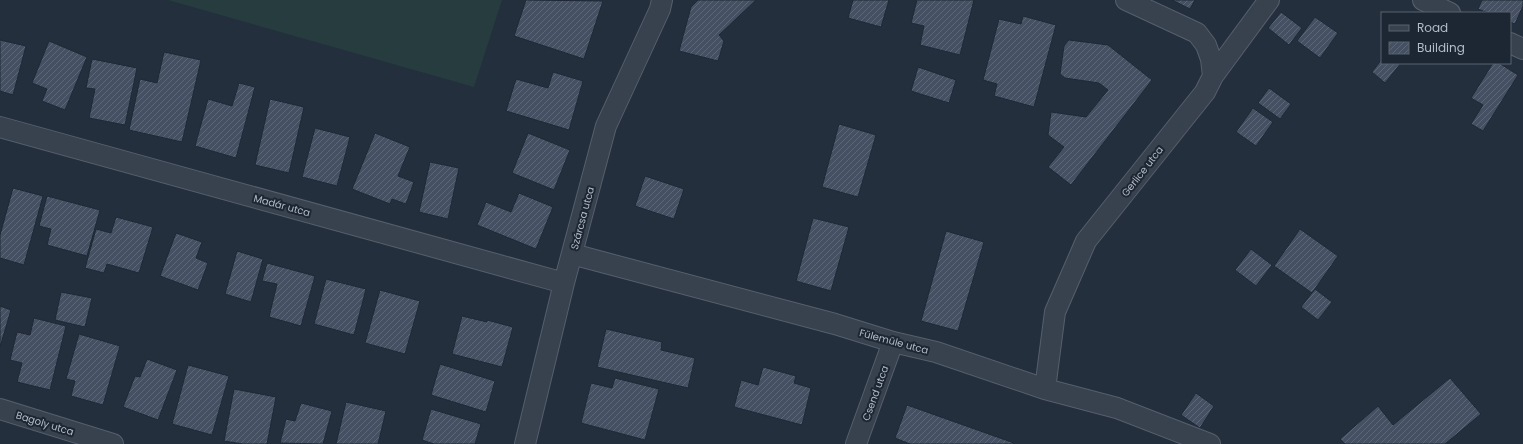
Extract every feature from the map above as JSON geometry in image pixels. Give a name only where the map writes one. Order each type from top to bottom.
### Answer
[{"type":"street","name":"Szárcsa utca","points":[[526,444],[564,283],[606,126],[660,9],[662,0]]},
{"type":"street","points":[[1126,0],[1197,33],[1206,44],[1211,59],[1213,76]]},
{"type":"street","name":"Gerlice utca","points":[[1045,389],[1055,312],[1086,241],[1205,92],[1213,76],[1269,0]]},
{"type":"street","points":[[1424,0],[1448,12]]},
{"type":"street","points":[[1511,43],[1523,49]]},
{"type":"street","name":"Madár utca","points":[[0,127],[564,283]]},
{"type":"street","name":"Fülemüle utca","points":[[572,254],[835,324],[893,342],[936,352],[1045,389],[1117,408],[1210,444]]},
{"type":"street","name":"Csend utca","points":[[856,444],[893,342]]},
{"type":"street","name":"Bagoly utca","points":[[0,409],[113,444]]},
{"type":"green space","points":[[168,0],[502,0],[474,87]]},
{"type":"building","points":[[526,0],[603,1],[584,59],[514,36]]},
{"type":"building","points":[[698,0],[756,0],[719,35],[724,41],[718,61],[679,51],[691,7]]},
{"type":"building","points":[[853,0],[889,0],[881,27],[848,18]]},
{"type":"building","points":[[917,0],[974,0],[960,55],[920,45],[924,26],[911,23]]},
{"type":"building","points":[[1172,0],[1195,0],[1190,9]]},
{"type":"building","points":[[1482,0],[1523,0],[1523,6],[1515,24],[1511,22],[1511,12],[1486,12],[1478,9]]},
{"type":"building","points":[[1281,12],[1302,28],[1289,45],[1268,28]]},
{"type":"building","points":[[1023,16],[1056,25],[1034,107],[994,96],[997,84],[983,80],[999,19],[1021,24]]},
{"type":"building","points":[[1315,17],[1338,33],[1320,58],[1297,41]]},
{"type":"building","points":[[0,40],[26,46],[13,95],[0,91]]},
{"type":"building","points":[[1069,40],[1108,45],[1152,80],[1071,185],[1048,167],[1064,147],[1048,135],[1051,112],[1086,117],[1108,90],[1099,83],[1065,78],[1060,74],[1064,46]]},
{"type":"building","points":[[49,41],[87,57],[65,110],[42,101],[47,89],[32,83]]},
{"type":"building","points":[[164,52],[201,60],[182,142],[129,130],[140,79],[157,83]]},
{"type":"building","points":[[92,59],[137,68],[125,125],[89,118],[95,89],[86,88]]},
{"type":"building","points":[[1381,60],[1381,64],[1400,64],[1385,83],[1372,72]]},
{"type":"building","points":[[1492,64],[1501,64],[1518,75],[1483,131],[1471,124],[1483,105],[1471,98]]},
{"type":"building","points":[[918,67],[956,80],[949,103],[911,91]]},
{"type":"building","points":[[553,72],[583,81],[569,130],[506,111],[516,79],[548,88]]},
{"type":"building","points":[[239,83],[255,87],[236,158],[195,146],[208,99],[232,106]]},
{"type":"building","points":[[1269,88],[1291,104],[1280,119],[1258,103]]},
{"type":"building","points":[[270,99],[304,107],[289,173],[255,165]]},
{"type":"building","points":[[1253,108],[1273,122],[1256,146],[1236,132]]},
{"type":"building","points":[[839,124],[876,135],[858,197],[822,187]]},
{"type":"building","points":[[315,128],[350,137],[337,186],[302,177]]},
{"type":"building","points":[[375,133],[410,147],[398,176],[414,182],[406,204],[392,199],[390,204],[352,189]]},
{"type":"building","points":[[528,133],[570,150],[554,190],[512,173]]},
{"type":"building","points":[[430,162],[459,168],[448,219],[419,212]]},
{"type":"building","points":[[645,176],[684,189],[674,219],[635,206]]},
{"type":"building","points":[[13,188],[43,196],[24,265],[0,258],[0,235]]},
{"type":"building","points":[[519,193],[553,207],[536,249],[477,225],[486,202],[511,212]]},
{"type":"building","points":[[47,196],[100,210],[87,256],[47,245],[51,229],[39,226]]},
{"type":"building","points":[[116,217],[153,227],[139,273],[107,264],[104,273],[85,268],[96,229],[111,233]]},
{"type":"building","points":[[813,218],[849,227],[831,291],[796,281]]},
{"type":"building","points":[[1300,229],[1338,256],[1312,293],[1274,266]]},
{"type":"building","points":[[946,231],[984,242],[958,331],[921,321]]},
{"type":"building","points":[[176,233],[202,242],[196,258],[208,263],[198,290],[160,276]]},
{"type":"building","points":[[1251,249],[1272,265],[1256,286],[1235,270]]},
{"type":"building","points":[[237,251],[263,259],[251,302],[225,294]]},
{"type":"building","points":[[267,263],[315,276],[301,326],[269,317],[277,284],[262,281]]},
{"type":"building","points":[[326,279],[366,289],[354,335],[314,324]]},
{"type":"building","points":[[1315,289],[1332,302],[1318,320],[1301,307]]},
{"type":"building","points":[[380,290],[420,301],[405,354],[365,343]]},
{"type":"building","points":[[61,292],[92,298],[85,327],[55,320]]},
{"type":"building","points":[[0,306],[11,310],[0,347]]},
{"type":"building","points":[[462,316],[487,322],[487,320],[513,327],[502,367],[452,354]]},
{"type":"building","points":[[34,318],[66,326],[50,390],[17,382],[22,363],[10,360],[17,332],[30,335]]},
{"type":"building","points":[[606,329],[662,342],[661,350],[695,358],[688,388],[597,367]]},
{"type":"building","points":[[79,334],[120,346],[103,405],[71,396],[75,381],[66,379]]},
{"type":"building","points":[[147,359],[177,370],[158,420],[123,407],[135,376],[140,377]]},
{"type":"building","points":[[440,364],[495,381],[486,412],[431,395]]},
{"type":"building","points":[[188,365],[229,376],[212,435],[172,424]]},
{"type":"building","points":[[763,367],[796,376],[794,383],[811,388],[802,425],[734,407],[741,380],[758,385]]},
{"type":"building","points":[[615,378],[659,389],[645,440],[581,423],[591,383],[612,388]]},
{"type":"building","points":[[1450,378],[1481,414],[1445,444],[1345,444],[1340,439],[1378,406],[1393,425]]},
{"type":"building","points":[[234,389],[276,397],[267,444],[243,444],[224,441]]},
{"type":"building","points":[[1196,393],[1214,406],[1200,428],[1181,415]]},
{"type":"building","points":[[346,402],[386,411],[378,444],[336,444]]},
{"type":"building","points":[[301,403],[332,411],[323,444],[280,443],[286,419],[295,421]]},
{"type":"building","points":[[907,405],[1014,443],[910,444],[895,438]]},
{"type":"building","points":[[431,409],[481,424],[475,444],[434,444],[422,440]]}]
